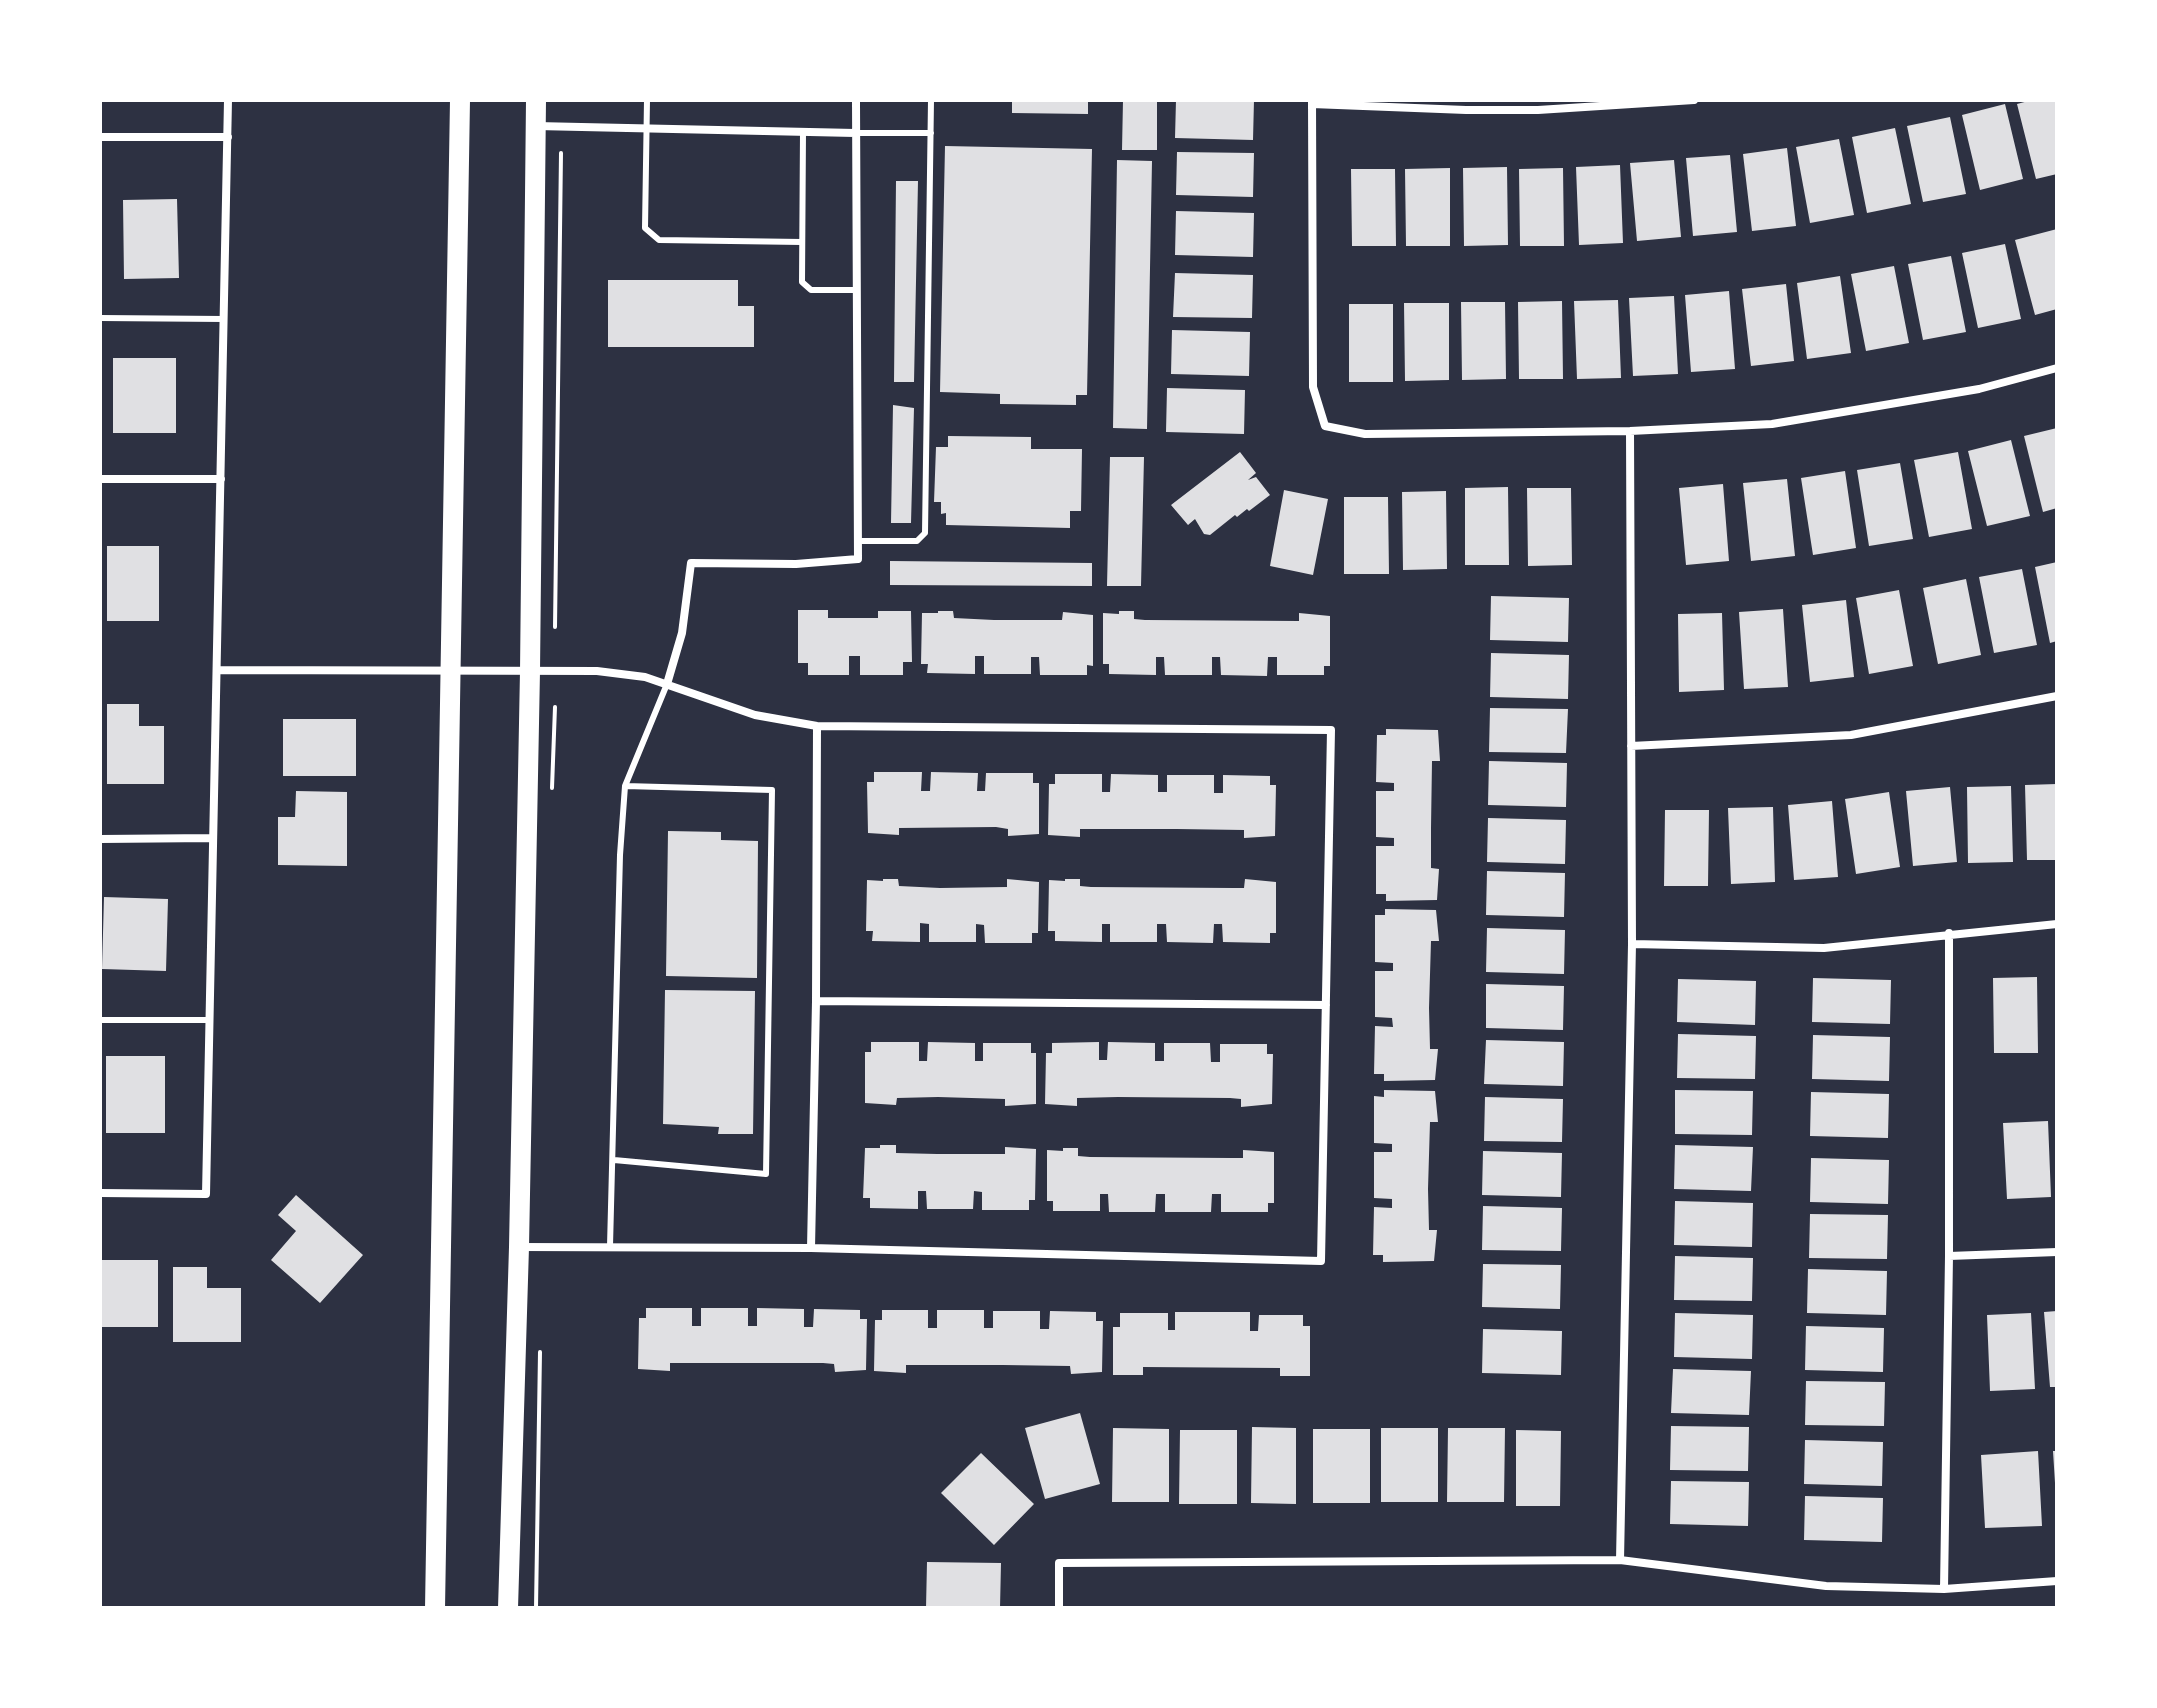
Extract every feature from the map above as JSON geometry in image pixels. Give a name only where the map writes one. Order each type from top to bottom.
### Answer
[{"type":"main road","points":[[435,1608],[460,100]]},
{"type":"main road","points":[[508,1608],[519,1247],[530,671],[536,100]]},
{"type":"street","points":[[100,1193],[206,1194],[228,100]]},
{"type":"street","points":[[667,684],[682,633],[691,563],[796,564],[858,559],[856,100]]},
{"type":"street","points":[[1694,100],[1524,110],[1312,102],[1313,387],[1325,426],[1365,434],[1630,431],[1772,424],[1979,389],[2057,368]]},
{"type":"street","points":[[535,126],[855,133]]},
{"type":"street","points":[[100,137],[228,137]]},
{"type":"street","points":[[1620,1560],[1632,944],[1630,431]]},
{"type":"street","points":[[100,479],[221,479]]},
{"type":"street","points":[[217,670],[597,671],[645,677],[755,715],[817,726],[1331,730],[1321,1261],[811,1248],[519,1247]]},
{"type":"street","points":[[1631,746],[1851,735],[2057,696]]},
{"type":"street","points":[[811,1248],[817,726]]},
{"type":"street","points":[[100,839],[213,838]]},
{"type":"street","points":[[1632,944],[1824,948],[2057,924]]},
{"type":"street","points":[[1944,1589],[1949,1256],[1949,933]]},
{"type":"street","points":[[816,1001],[1326,1005]]},
{"type":"street","points":[[1949,1256],[2057,1252]]},
{"type":"street","points":[[1059,1608],[1059,1563],[1620,1560],[1826,1586],[1944,1589],[2057,1581]]},
{"type":"lane","points":[[647,100],[645,228],[659,240],[802,242]]},
{"type":"lane","points":[[857,541],[917,541],[925,533],[931,100]]},
{"type":"lane","points":[[803,132],[802,282],[811,290],[856,290]]},
{"type":"lane","points":[[855,133],[931,133]]},
{"type":"lane","points":[[100,318],[224,319]]},
{"type":"lane","points":[[610,1246],[620,855],[625,786],[667,684]]},
{"type":"lane","points":[[614,1160],[766,1174],[772,790],[625,786]]},
{"type":"lane","points":[[100,1020],[210,1020]]},
{"type":"path","points":[[555,627],[561,153]]},
{"type":"path","points":[[536,1608],[540,1348]]},
{"type":"building","points":[[1012,100],[1088,100],[1088,114],[1012,113]]},
{"type":"building","points":[[1123,100],[1157,100],[1157,150],[1122,150]]},
{"type":"building","points":[[1176,100],[1254,100],[1253,140],[1175,138]]},
{"type":"building","points":[[2032,100],[2057,100],[2057,174],[2036,179],[2017,104]]},
{"type":"building","points":[[2005,104],[2023,179],[1980,190],[1962,115]]},
{"type":"building","points":[[1950,117],[1966,194],[1923,202],[1907,126]]},
{"type":"building","points":[[1895,128],[1911,204],[1867,213],[1852,137]]},
{"type":"building","points":[[1839,139],[1854,215],[1810,223],[1796,147]]},
{"type":"building","points":[[945,146],[1092,149],[1087,395],[1076,395],[1076,405],[1000,404],[1000,394],[940,392]]},
{"type":"building","points":[[1787,148],[1796,226],[1752,231],[1743,154]]},
{"type":"building","points":[[1177,152],[1254,153],[1253,197],[1176,195]]},
{"type":"building","points":[[1730,155],[1737,232],[1693,236],[1686,158]]},
{"type":"building","points":[[1117,160],[1152,161],[1147,429],[1113,428]]},
{"type":"building","points":[[1674,160],[1681,237],[1637,241],[1630,163]]},
{"type":"building","points":[[1620,165],[1623,243],[1579,245],[1576,167]]},
{"type":"building","points":[[1507,167],[1508,245],[1464,246],[1463,168]]},
{"type":"building","points":[[1450,168],[1450,246],[1406,246],[1405,169]]},
{"type":"building","points":[[1563,168],[1564,246],[1520,246],[1519,169]]},
{"type":"building","points":[[1351,169],[1395,169],[1396,246],[1352,246]]},
{"type":"building","points":[[896,181],[918,181],[914,382],[894,382]]},
{"type":"building","points":[[177,199],[179,278],[124,279],[123,200]]},
{"type":"building","points":[[1176,211],[1254,213],[1253,257],[1175,255]]},
{"type":"building","points":[[2057,229],[2057,309],[2035,315],[2015,240]]},
{"type":"building","points":[[2005,244],[2021,319],[1978,328],[1962,253]]},
{"type":"building","points":[[1951,256],[1966,332],[1923,340],[1908,264]]},
{"type":"building","points":[[1894,266],[1909,343],[1866,351],[1851,274]]},
{"type":"building","points":[[1175,273],[1253,275],[1252,318],[1173,317]]},
{"type":"building","points":[[1840,276],[1851,353],[1807,359],[1797,283]]},
{"type":"building","points":[[608,280],[738,280],[738,306],[754,306],[754,347],[608,347]]},
{"type":"building","points":[[1786,284],[1794,361],[1751,366],[1742,289]]},
{"type":"building","points":[[1729,291],[1735,369],[1691,372],[1685,295]]},
{"type":"building","points":[[1674,296],[1678,374],[1633,376],[1629,298]]},
{"type":"building","points":[[1618,300],[1621,378],[1577,379],[1574,301]]},
{"type":"building","points":[[1562,301],[1563,379],[1519,379],[1518,302]]},
{"type":"building","points":[[1461,302],[1505,302],[1506,379],[1462,380]]},
{"type":"building","points":[[1404,303],[1449,303],[1449,380],[1405,381]]},
{"type":"building","points":[[1349,304],[1393,304],[1393,382],[1349,382]]},
{"type":"building","points":[[1172,330],[1250,332],[1249,376],[1171,374]]},
{"type":"building","points":[[113,358],[176,358],[176,433],[113,433]]},
{"type":"building","points":[[1167,388],[1245,390],[1244,434],[1166,432]]},
{"type":"building","points":[[893,405],[914,408],[911,523],[891,523]]},
{"type":"building","points":[[2057,428],[2057,508],[2043,512],[2024,436]]},
{"type":"building","points":[[948,436],[1031,437],[1031,449],[1082,449],[1081,511],[1070,511],[1070,528],[946,525],[946,513],[941,514],[941,502],[934,502],[936,447],[948,447]]},
{"type":"building","points":[[2011,440],[2030,516],[1987,526],[1968,451]]},
{"type":"building","points":[[1240,452],[1256,473],[1248,480],[1256,477],[1270,495],[1249,511],[1247,509],[1237,517],[1235,515],[1210,535],[1204,534],[1195,519],[1188,525],[1171,505]]},
{"type":"building","points":[[1958,452],[1972,529],[1929,537],[1914,460]]},
{"type":"building","points":[[1110,457],[1144,457],[1141,586],[1107,586]]},
{"type":"building","points":[[1900,463],[1913,539],[1869,546],[1857,470]]},
{"type":"building","points":[[1845,471],[1856,548],[1813,555],[1801,478]]},
{"type":"building","points":[[1787,479],[1795,556],[1751,561],[1743,483]]},
{"type":"building","points":[[1723,484],[1729,561],[1686,565],[1679,488]]},
{"type":"building","points":[[1508,487],[1509,565],[1465,565],[1465,488]]},
{"type":"building","points":[[1527,488],[1571,488],[1572,565],[1528,566]]},
{"type":"building","points":[[1284,490],[1328,499],[1313,575],[1270,566]]},
{"type":"building","points":[[1446,491],[1447,569],[1403,570],[1402,492]]},
{"type":"building","points":[[1344,497],[1388,497],[1389,574],[1344,574]]},
{"type":"building","points":[[107,546],[159,546],[159,621],[107,621]]},
{"type":"building","points":[[890,561],[1092,563],[1092,586],[890,585]]},
{"type":"building","points":[[2057,562],[2057,641],[2050,643],[2035,567]]},
{"type":"building","points":[[2022,569],[2037,645],[1994,653],[1979,577]]},
{"type":"building","points":[[1966,579],[1981,655],[1938,664],[1923,588]]},
{"type":"building","points":[[1899,590],[1913,666],[1869,674],[1856,598]]},
{"type":"building","points":[[1491,596],[1569,598],[1568,642],[1490,640]]},
{"type":"building","points":[[1846,600],[1854,677],[1810,682],[1802,605]]},
{"type":"building","points":[[1783,609],[1788,687],[1744,689],[1739,612]]},
{"type":"building","points":[[798,610],[828,610],[828,618],[878,618],[878,611],[911,611],[912,662],[903,662],[903,675],[860,675],[860,656],[849,656],[849,675],[808,675],[808,663],[798,663]]},
{"type":"building","points":[[953,611],[954,618],[994,620],[1062,620],[1063,612],[1093,615],[1093,666],[1087,665],[1087,675],[1040,675],[1039,657],[1031,657],[1031,674],[984,674],[984,656],[975,656],[975,674],[927,673],[928,664],[921,664],[922,613]]},
{"type":"building","points":[[1119,611],[1134,611],[1134,619],[1145,620],[1299,621],[1299,613],[1330,616],[1330,666],[1324,666],[1324,675],[1277,675],[1277,657],[1268,657],[1267,676],[1221,675],[1220,657],[1212,657],[1212,675],[1165,675],[1164,657],[1156,657],[1156,675],[1109,674],[1109,664],[1103,664],[1103,613],[1119,614]]},
{"type":"building","points":[[1722,613],[1724,690],[1679,692],[1678,614]]},
{"type":"building","points":[[1491,653],[1569,655],[1568,699],[1490,697]]},
{"type":"building","points":[[107,704],[139,704],[139,726],[164,726],[164,784],[107,784]]},
{"type":"building","points":[[1490,708],[1568,709],[1566,753],[1489,752]]},
{"type":"building","points":[[283,719],[356,719],[356,776],[283,776]]},
{"type":"building","points":[[1386,729],[1438,730],[1440,761],[1432,761],[1431,828],[1431,868],[1439,869],[1437,900],[1386,901],[1386,894],[1376,894],[1376,846],[1394,846],[1394,838],[1376,837],[1376,791],[1394,791],[1394,783],[1376,782],[1377,735],[1386,735]]},
{"type":"building","points":[[1489,761],[1567,763],[1566,807],[1488,805]]},
{"type":"building","points":[[874,772],[922,772],[921,791],[930,791],[931,772],[978,773],[977,791],[985,791],[986,773],[1033,773],[1033,783],[1039,783],[1039,834],[1008,836],[1008,829],[996,827],[899,828],[899,835],[868,833],[867,782],[874,782]]},
{"type":"building","points":[[1055,774],[1102,774],[1102,792],[1110,792],[1111,774],[1158,775],[1158,792],[1167,792],[1167,775],[1214,775],[1214,793],[1223,793],[1223,775],[1270,776],[1270,785],[1276,785],[1275,836],[1244,838],[1244,830],[1177,829],[1080,829],[1080,837],[1048,835],[1049,784],[1055,784]]},
{"type":"building","points":[[2057,784],[2057,860],[2027,860],[2025,785]]},
{"type":"building","points":[[2011,786],[2013,862],[1968,863],[1967,787]]},
{"type":"building","points":[[1950,787],[1957,862],[1913,866],[1906,791]]},
{"type":"building","points":[[296,791],[347,792],[347,866],[278,865],[278,817],[295,817]]},
{"type":"building","points":[[1889,792],[1900,867],[1856,874],[1845,799]]},
{"type":"building","points":[[1832,801],[1838,877],[1794,880],[1788,805]]},
{"type":"building","points":[[1773,807],[1775,882],[1731,884],[1728,808]]},
{"type":"building","points":[[1665,810],[1709,810],[1708,886],[1664,886]]},
{"type":"building","points":[[1488,818],[1566,820],[1565,864],[1487,862]]},
{"type":"building","points":[[668,831],[721,832],[721,840],[758,841],[757,978],[666,976]]},
{"type":"building","points":[[1487,871],[1565,873],[1564,917],[1486,915]]},
{"type":"building","points":[[898,879],[899,886],[940,888],[1007,887],[1007,879],[1039,882],[1038,933],[1032,933],[1032,943],[985,943],[984,925],[976,924],[976,942],[929,942],[929,924],[920,923],[920,942],[872,941],[873,931],[866,931],[867,880]]},
{"type":"building","points":[[1080,879],[1080,886],[1091,887],[1244,888],[1245,879],[1276,882],[1276,933],[1270,933],[1270,943],[1223,942],[1222,924],[1214,924],[1213,943],[1167,942],[1166,924],[1157,924],[1157,942],[1110,942],[1110,924],[1102,924],[1102,942],[1055,941],[1055,931],[1048,931],[1049,880]]},
{"type":"building","points":[[104,897],[168,899],[166,971],[102,969]]},
{"type":"building","points":[[1385,909],[1436,910],[1439,941],[1431,941],[1429,1008],[1430,1049],[1438,1049],[1435,1080],[1384,1081],[1384,1074],[1374,1074],[1375,1026],[1393,1027],[1392,1018],[1375,1017],[1375,971],[1393,971],[1393,963],[1375,962],[1375,915],[1385,915]]},
{"type":"building","points":[[1487,928],[1565,930],[1564,974],[1486,972]]},
{"type":"building","points":[[2037,977],[2038,1053],[1994,1053],[1993,978]]},
{"type":"building","points":[[1813,978],[1891,980],[1890,1024],[1812,1022]]},
{"type":"building","points":[[1678,979],[1756,981],[1755,1025],[1677,1022]]},
{"type":"building","points":[[1486,984],[1564,986],[1563,1030],[1486,1028]]},
{"type":"building","points":[[665,990],[755,991],[753,1134],[718,1134],[719,1127],[663,1124]]},
{"type":"building","points":[[1678,1034],[1756,1036],[1755,1079],[1677,1078]]},
{"type":"building","points":[[1813,1035],[1890,1037],[1889,1081],[1812,1079]]},
{"type":"building","points":[[1486,1040],[1564,1042],[1563,1086],[1484,1084]]},
{"type":"building","points":[[871,1042],[919,1042],[919,1061],[927,1061],[928,1042],[975,1043],[975,1061],[983,1061],[983,1043],[1031,1043],[1031,1053],[1036,1053],[1036,1104],[1005,1106],[1005,1099],[938,1097],[897,1098],[896,1105],[865,1103],[865,1052],[871,1052]]},
{"type":"building","points":[[1099,1042],[1099,1060],[1107,1060],[1108,1042],[1155,1043],[1155,1061],[1164,1061],[1164,1043],[1210,1043],[1211,1062],[1220,1062],[1220,1044],[1267,1044],[1267,1054],[1273,1054],[1272,1104],[1241,1107],[1241,1099],[1230,1098],[1118,1097],[1077,1098],[1077,1106],[1045,1104],[1046,1053],[1052,1053],[1052,1043]]},
{"type":"building","points":[[106,1056],[165,1056],[165,1133],[106,1133]]},
{"type":"building","points":[[1384,1090],[1435,1091],[1438,1122],[1430,1122],[1428,1189],[1429,1230],[1437,1230],[1434,1261],[1383,1262],[1383,1255],[1373,1255],[1374,1207],[1392,1208],[1392,1199],[1374,1198],[1374,1152],[1392,1152],[1392,1144],[1374,1143],[1374,1096],[1384,1097]]},
{"type":"building","points":[[1675,1090],[1753,1091],[1752,1135],[1675,1134]]},
{"type":"building","points":[[1811,1092],[1889,1094],[1888,1138],[1810,1136]]},
{"type":"building","points":[[1485,1097],[1563,1099],[1562,1142],[1484,1141]]},
{"type":"building","points":[[2048,1121],[2051,1197],[2007,1199],[2003,1123]]},
{"type":"building","points":[[880,1145],[896,1145],[896,1153],[1005,1154],[1005,1147],[1036,1149],[1035,1200],[1029,1200],[1029,1210],[982,1210],[982,1192],[974,1191],[973,1209],[927,1209],[926,1191],[918,1191],[918,1209],[870,1208],[870,1198],[863,1198],[865,1148],[880,1148]]},
{"type":"building","points":[[1675,1145],[1753,1147],[1751,1191],[1674,1189]]},
{"type":"building","points":[[1063,1148],[1078,1148],[1078,1156],[1090,1157],[1243,1158],[1243,1150],[1274,1152],[1274,1203],[1268,1203],[1268,1212],[1221,1212],[1221,1194],[1212,1194],[1211,1212],[1165,1212],[1165,1194],[1156,1194],[1155,1212],[1109,1212],[1108,1194],[1100,1194],[1100,1211],[1053,1211],[1053,1201],[1047,1201],[1047,1150],[1063,1151]]},
{"type":"building","points":[[1483,1151],[1562,1153],[1561,1197],[1482,1195]]},
{"type":"building","points":[[1811,1158],[1889,1160],[1888,1204],[1810,1202]]},
{"type":"building","points":[[296,1195],[363,1255],[320,1303],[271,1260],[296,1231],[278,1215]]},
{"type":"building","points":[[1675,1201],[1753,1203],[1752,1247],[1674,1245]]},
{"type":"building","points":[[1483,1206],[1562,1208],[1561,1251],[1482,1250]]},
{"type":"building","points":[[1810,1214],[1888,1215],[1887,1259],[1809,1258]]},
{"type":"building","points":[[1675,1256],[1753,1258],[1752,1301],[1674,1300]]},
{"type":"building","points":[[100,1260],[158,1260],[158,1327],[100,1327]]},
{"type":"building","points":[[1483,1264],[1561,1265],[1560,1309],[1482,1307]]},
{"type":"building","points":[[173,1267],[207,1267],[207,1288],[241,1288],[241,1342],[173,1342]]},
{"type":"building","points":[[1808,1269],[1887,1271],[1886,1315],[1807,1313]]},
{"type":"building","points":[[646,1308],[692,1308],[692,1326],[701,1326],[701,1308],[748,1308],[748,1326],[757,1326],[757,1308],[804,1309],[804,1327],[813,1327],[814,1309],[860,1310],[860,1319],[867,1319],[866,1370],[835,1372],[834,1364],[823,1363],[670,1363],[670,1371],[638,1369],[639,1318],[646,1318]]},
{"type":"building","points":[[882,1310],[928,1310],[928,1328],[937,1328],[937,1310],[984,1310],[984,1328],[993,1328],[993,1311],[1040,1311],[1040,1329],[1049,1329],[1050,1311],[1096,1312],[1096,1321],[1103,1321],[1102,1372],[1071,1374],[1070,1366],[1003,1365],[906,1365],[906,1373],[874,1371],[875,1320],[882,1320]]},
{"type":"building","points":[[2057,1311],[2057,1387],[2050,1387],[2044,1312]]},
{"type":"building","points":[[1175,1312],[1250,1312],[1250,1331],[1258,1331],[1259,1315],[1303,1315],[1303,1326],[1310,1326],[1310,1376],[1280,1376],[1280,1368],[1143,1367],[1143,1375],[1113,1375],[1113,1327],[1120,1327],[1120,1313],[1168,1313],[1168,1330],[1175,1330]]},
{"type":"building","points":[[1675,1313],[1753,1315],[1752,1359],[1674,1357]]},
{"type":"building","points":[[2031,1313],[2035,1389],[1990,1391],[1987,1315]]},
{"type":"building","points":[[1806,1326],[1884,1328],[1883,1372],[1805,1370]]},
{"type":"building","points":[[1483,1329],[1562,1331],[1561,1375],[1482,1373]]},
{"type":"building","points":[[1673,1369],[1751,1371],[1749,1415],[1671,1413]]},
{"type":"building","points":[[1806,1381],[1885,1382],[1884,1426],[1805,1425]]},
{"type":"building","points":[[1080,1413],[1100,1484],[1045,1499],[1025,1428]]},
{"type":"building","points":[[1671,1426],[1749,1427],[1748,1471],[1670,1470]]},
{"type":"building","points":[[1252,1427],[1296,1428],[1296,1504],[1251,1503]]},
{"type":"building","points":[[1113,1428],[1169,1429],[1169,1502],[1112,1502]]},
{"type":"building","points":[[1381,1428],[1438,1428],[1438,1502],[1381,1502]]},
{"type":"building","points":[[1448,1428],[1505,1428],[1504,1502],[1447,1502]]},
{"type":"building","points":[[1313,1429],[1370,1429],[1370,1503],[1313,1503]]},
{"type":"building","points":[[1180,1430],[1237,1430],[1237,1504],[1179,1504]]},
{"type":"building","points":[[1516,1430],[1561,1431],[1560,1506],[1516,1506]]},
{"type":"building","points":[[1805,1440],[1883,1442],[1882,1486],[1804,1484]]},
{"type":"building","points":[[2038,1451],[2042,1526],[1985,1528],[1981,1455]]},
{"type":"building","points":[[2053,1451],[2057,1451],[2057,1483],[2055,1483]]},
{"type":"building","points":[[981,1453],[1034,1504],[994,1545],[941,1493]]},
{"type":"building","points":[[1671,1481],[1749,1482],[1748,1526],[1670,1524]]},
{"type":"building","points":[[1805,1496],[1883,1498],[1882,1542],[1804,1540]]},
{"type":"building","points":[[927,1562],[1001,1563],[1000,1608],[926,1608]]}]
